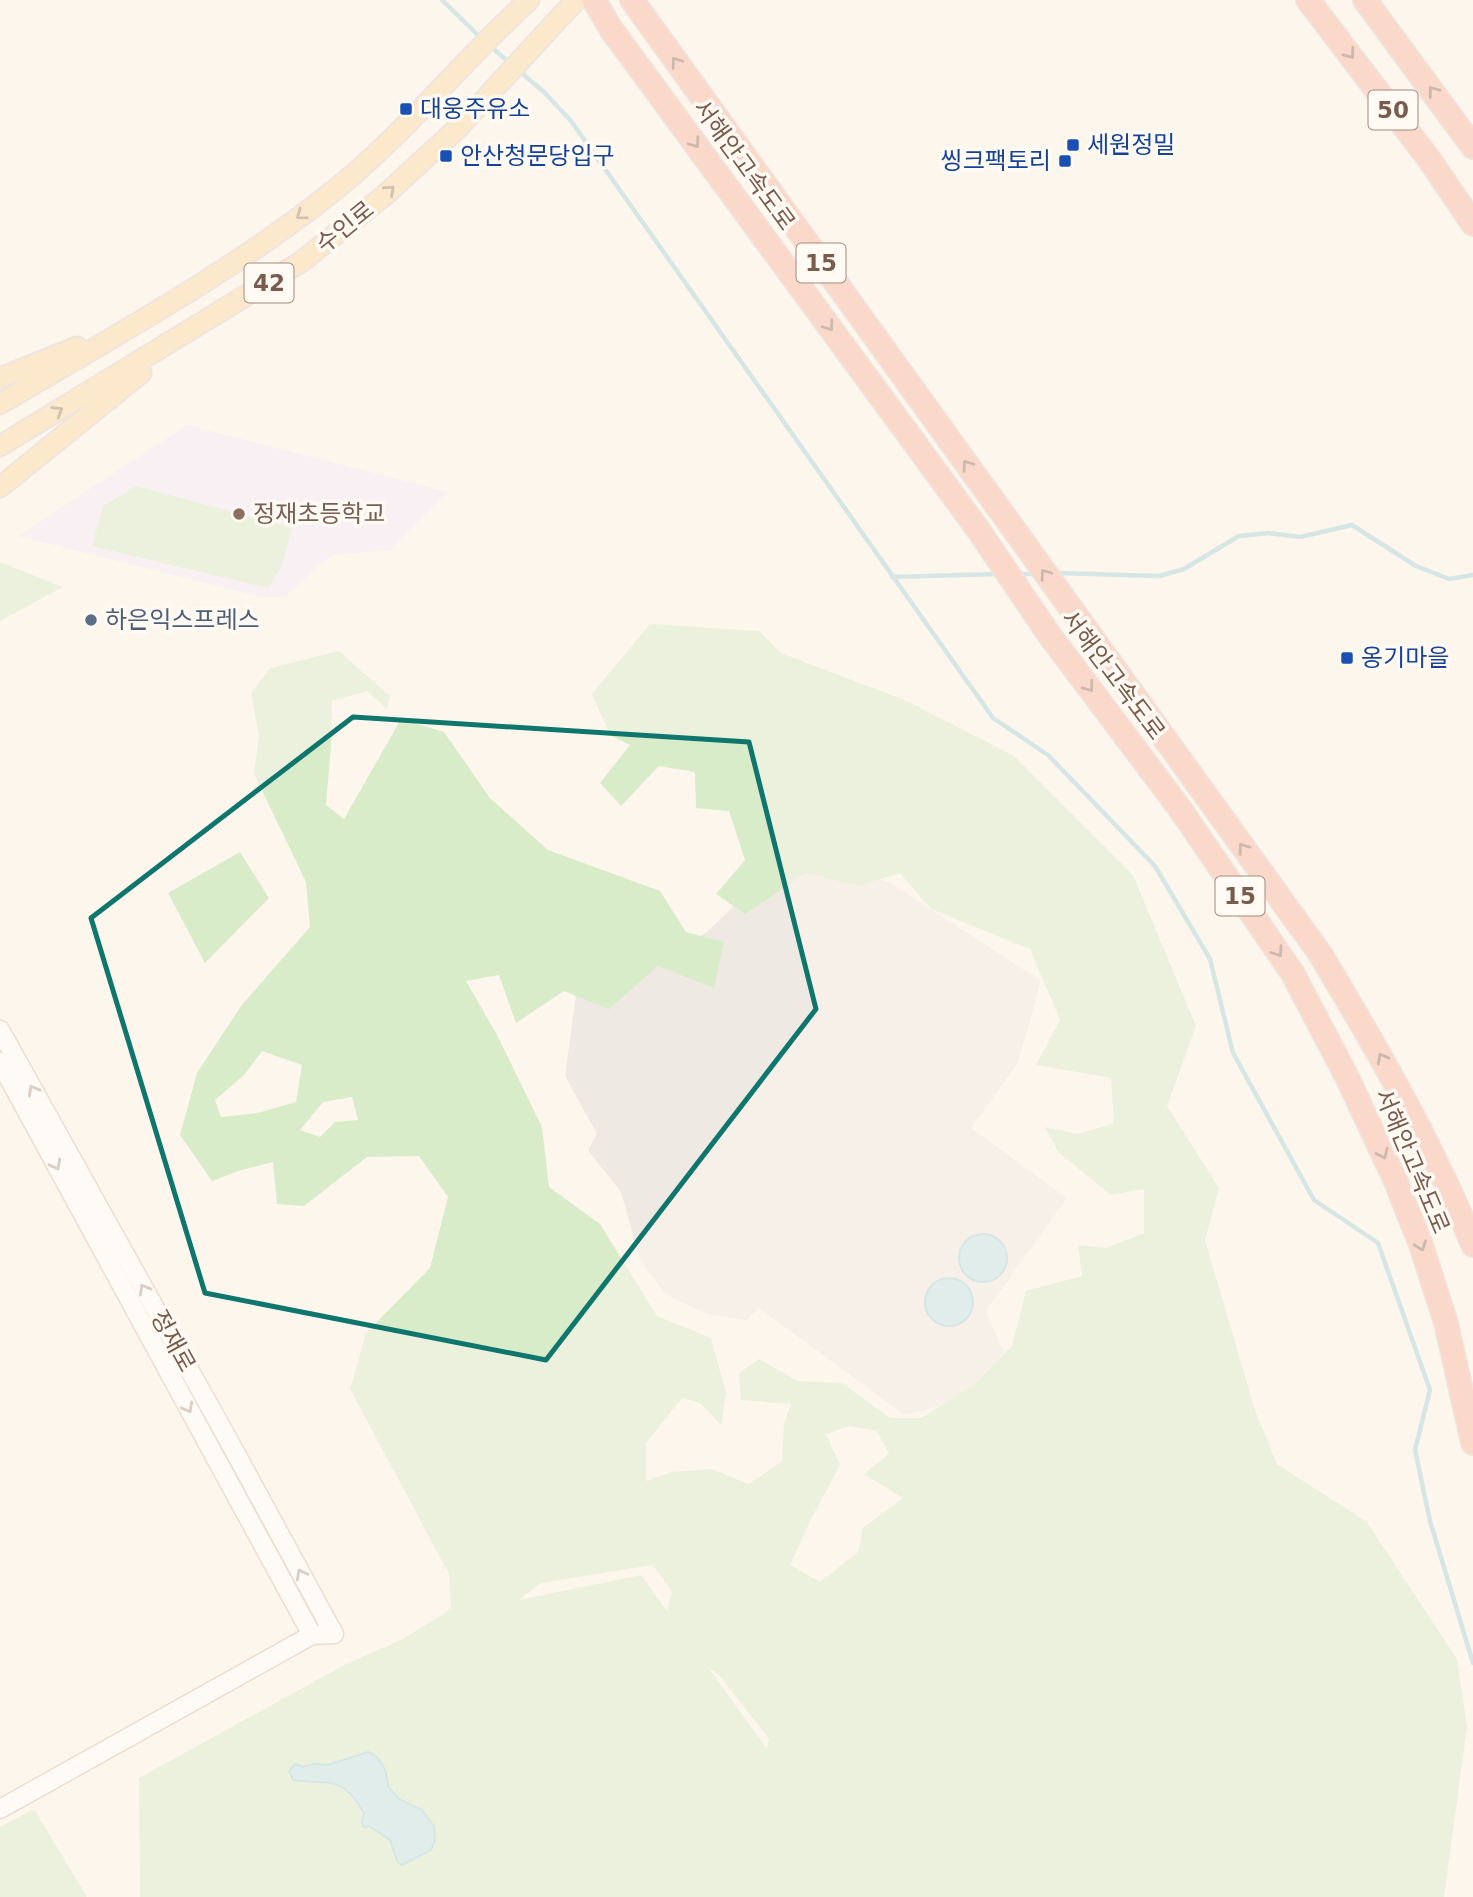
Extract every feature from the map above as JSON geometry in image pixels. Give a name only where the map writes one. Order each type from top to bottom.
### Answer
[{"type":"highway","name":"서해안고속도로","points":[[594,0],[611,29],[977,528],[1048,633],[1178,806],[1293,974],[1347,1077],[1396,1182],[1421,1245],[1446,1322],[1471,1436]]},
{"type":"highway","name":"50","points":[[1308,0],[1429,159],[1473,224]]},
{"type":"highway","name":"50","points":[[1365,0],[1473,147]]},
{"type":"highway","name":"서해안고속도로","points":[[634,2],[1321,955],[1382,1057],[1437,1161],[1473,1245]]},
{"type":"main road","name":"수인로","points":[[0,404],[239,260],[333,192],[432,100],[529,0]]},
{"type":"main road","name":"수인로","points":[[0,446],[301,262],[374,204],[458,128],[576,0]]},
{"type":"main road","points":[[0,378],[133,324]]},
{"type":"main road","points":[[0,487],[199,326]]},
{"type":"street","name":"정재로","points":[[0,1810],[312,1635],[334,1634],[1,1033]]},
{"type":"street","name":"정재로","points":[[0,1062],[312,1635]]},
{"type":"highlighted area","points":[[353,717],[749,742],[816,1009],[546,1360],[205,1293],[91,918]]},
{"type":"shaded area","name":"정재초등학교","points":[[187,425],[448,492],[391,550],[331,555],[285,597],[261,597],[18,536]]},
{"type":"shaded area","points":[[826,863],[891,883],[1041,981],[1018,1063],[971,1128],[1067,1198],[986,1311],[1005,1356],[966,1398],[915,1413],[903,1414],[759,1308],[746,1320],[706,1314],[665,1294],[640,1260],[621,1192],[588,1150],[597,1134],[565,1076],[578,980],[673,951],[707,932],[747,893]]},
{"type":"green space","points":[[136,486],[292,528],[282,566],[268,588],[92,546],[103,506]]},
{"type":"green space","points":[[0,562],[63,587],[0,621]]},
{"type":"green space","points":[[650,624],[759,631],[781,653],[907,701],[1014,756],[1133,875],[1196,1026],[1167,1106],[1219,1188],[1205,1240],[1255,1410],[1277,1464],[1367,1522],[1457,1659],[1467,1727],[1444,1897],[140,1897],[139,1778],[346,1664],[401,1640],[451,1609],[449,1574],[350,1389],[366,1333],[430,1268],[448,1197],[419,1156],[367,1157],[304,1206],[277,1204],[273,1162],[212,1181],[180,1135],[197,1073],[241,1006],[310,927],[306,882],[254,774],[259,736],[251,693],[270,668],[339,651],[390,696],[387,709],[367,691],[332,701],[326,805],[344,819],[401,719],[444,732],[490,798],[548,850],[660,891],[686,932],[724,942],[714,988],[658,966],[609,1009],[564,991],[516,1023],[499,975],[466,981],[497,1035],[542,1127],[549,1187],[600,1224],[657,1316],[711,1338],[726,1393],[721,1425],[700,1403],[682,1398],[646,1443],[646,1481],[672,1472],[711,1469],[749,1484],[782,1461],[784,1424],[791,1404],[741,1400],[739,1373],[759,1359],[798,1381],[842,1383],[890,1418],[921,1418],[974,1385],[1012,1346],[1026,1291],[1082,1276],[1078,1245],[1106,1248],[1144,1233],[1144,1189],[1111,1195],[1058,1152],[1045,1127],[1078,1134],[1114,1123],[1111,1078],[1036,1065],[1060,1020],[1030,949],[931,909],[900,873],[858,886],[806,873],[745,914],[716,894],[745,860],[729,811],[696,808],[695,772],[659,766],[621,806],[600,783],[630,745],[610,735],[592,694]],"holes":[[[262,1051],[302,1065],[296,1102],[258,1113],[221,1117],[215,1100],[244,1075]],[[352,1097],[358,1120],[335,1122],[320,1137],[300,1130],[323,1102]],[[849,1426],[877,1431],[889,1454],[864,1474],[903,1498],[863,1528],[858,1552],[820,1582],[790,1565],[840,1465],[826,1434]],[[653,1565],[672,1592],[667,1611],[641,1575],[519,1600],[541,1583]],[[708,1667],[719,1675],[769,1739],[767,1749]]]},
{"type":"green space","points":[[240,852],[269,898],[205,963],[168,893]]},
{"type":"green space","points":[[34,1809],[87,1897],[0,1897],[0,1827]]},
{"type":"water","points":[[983,1234],[1000,1241],[1007,1258],[1000,1275],[983,1282],[966,1275],[959,1258],[966,1241]]},
{"type":"water","points":[[949,1278],[966,1285],[973,1302],[966,1319],[949,1326],[932,1319],[925,1302],[932,1285]]},
{"type":"water","points":[[368,1752],[380,1762],[387,1776],[388,1786],[399,1799],[422,1810],[434,1826],[435,1840],[431,1850],[402,1865],[397,1861],[390,1840],[369,1826],[364,1827],[364,1813],[342,1787],[293,1780],[289,1771],[295,1764],[303,1767],[327,1765]]},
{"type":"waterway","points":[[442,0],[482,39]]},
{"type":"waterway","points":[[489,45],[511,64]]},
{"type":"waterway","points":[[518,70],[544,92],[571,121],[993,718],[1048,755],[1155,866],[1210,959],[1233,1053],[1314,1200],[1378,1243],[1430,1390],[1415,1450],[1430,1521],[1473,1663]]},
{"type":"waterway","points":[[1056,573],[1159,576],[1184,569],[1239,536],[1269,533],[1300,537],[1352,525],[1416,566],[1449,579],[1473,575]]},
{"type":"waterway","points":[[892,577],[998,574]]},
{"type":"waterway","points":[[1017,574],[1037,574]]},
{"type":"place","name":"대웅주유소","points":[[406,109]]},
{"type":"place","name":"세원정밀","points":[[1073,145]]},
{"type":"place","name":"안산청문당입구","points":[[446,156]]},
{"type":"place","name":"씽크팩토리","points":[[1065,161]]},
{"type":"place","name":"정재초등학교","points":[[239,514]]},
{"type":"place","name":"하은익스프레스","points":[[91,620]]},
{"type":"place","name":"옹기마을","points":[[1347,658]]}]
